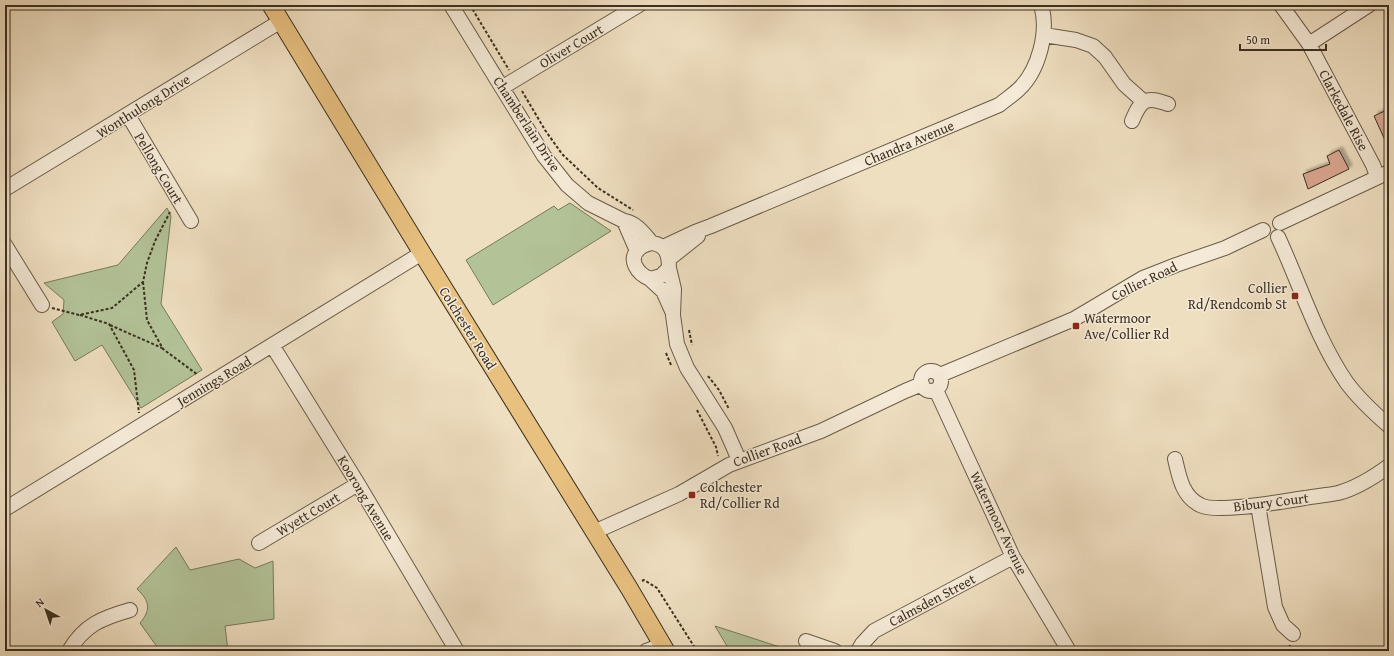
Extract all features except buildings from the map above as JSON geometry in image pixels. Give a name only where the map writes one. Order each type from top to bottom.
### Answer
[{"type":"main road","name":"Colchester Road","points":[[271,5],[629,588],[664,648]]},
{"type":"street","name":"Chamberlain Drive","points":[[451,5],[544,156],[567,184],[588,203],[624,221],[630,222],[639,228],[663,254],[674,289],[673,315],[677,344],[687,368],[725,428],[738,460]]},
{"type":"street","name":"Oliver Court","points":[[502,87],[639,5]]},
{"type":"street","name":"Chandra Avenue","points":[[663,254],[695,232],[999,105],[1019,89],[1027,80],[1038,57],[1044,35],[1044,20],[1041,5]]},
{"type":"street","name":"Clarkedale Rise","points":[[1281,5],[1309,44],[1373,165],[1383,174]]},
{"type":"street","points":[[1309,44],[1369,5]]},
{"type":"street","name":"Wonthulong Drive","points":[[5,189],[281,21]]},
{"type":"street","points":[[1044,35],[1076,40],[1093,46],[1106,57],[1124,84],[1143,101]]},
{"type":"street","points":[[1132,121],[1137,108],[1143,101],[1154,99],[1168,104]]},
{"type":"street","name":"Pellong Court","points":[[128,115],[191,221]]},
{"type":"street","points":[[1280,223],[1383,174]]},
{"type":"street","points":[[1274,219],[1280,223],[1282,232],[1278,237],[1271,238],[1268,237],[1263,230],[1265,224],[1274,219]]},
{"type":"street","points":[[624,221],[637,251]]},
{"type":"street","name":"Collier Road","points":[[940,376],[1074,319],[1143,278],[1225,248],[1263,230]]},
{"type":"street","points":[[1278,237],[1334,364],[1363,402],[1387,419]]},
{"type":"street","points":[[5,245],[42,305]]},
{"type":"street","points":[[641,247],[663,254],[661,276],[650,279],[639,273],[636,268],[635,257],[637,251],[641,247]]},
{"type":"street","name":"Jennings Road","points":[[5,509],[422,253]]},
{"type":"street","name":"Chamberlain Drive","points":[[650,279],[663,291],[673,315]]},
{"type":"street","name":"Koorong Avenue","points":[[272,345],[358,484],[457,651]]},
{"type":"street","points":[[927,372],[936,372],[940,376],[941,382],[936,390],[932,391],[926,389],[922,384],[921,379],[927,372]]},
{"type":"street","name":"Collier Road","points":[[594,532],[679,494],[729,464],[821,431],[922,384]]},
{"type":"street","name":"Watermoor Avenue","points":[[936,390],[1013,557],[1069,651]]},
{"type":"street","name":"Bibury Court","points":[[1175,459],[1180,480],[1185,492],[1201,506],[1212,509],[1258,506],[1339,493],[1374,477],[1389,466]]},
{"type":"street","name":"Wyett Court","points":[[259,543],[358,484]]},
{"type":"street","points":[[1258,506],[1275,607],[1283,625],[1292,634]]},
{"type":"street","name":"Calmsden Street","points":[[858,651],[862,644],[874,631],[1013,557]]},
{"type":"street","points":[[69,651],[88,627],[108,616],[130,610]]},
{"type":"street","points":[[806,642],[835,651]]},
{"type":"street","points":[[646,651],[664,648]]},
{"type":"path","points":[[163,349],[147,320],[143,282],[147,263],[155,241],[177,198]]},
{"type":"path","points":[[79,315],[112,308],[143,282]]},
{"type":"path","points":[[42,305],[109,324],[163,349],[189,369],[211,383]]},
{"type":"path","points":[[109,324],[134,370],[140,426]]},
{"type":"path","points":[[665,349],[673,369]]},
{"type":"path","points":[[696,408],[716,447],[718,456]]},
{"type":"path","points":[[644,580],[657,588],[697,651]]},
{"type":"path","points":[[731,651],[737,651]]},
{"type":"green space","points":[[570,203],[611,231],[493,305],[466,260],[554,206],[558,210]]},
{"type":"green space","points":[[167,208],[171,216],[161,304],[202,370],[141,408],[102,345],[75,361],[52,322],[63,314],[64,300],[44,283],[118,265]]},
{"type":"green space","points":[[176,547],[190,570],[239,559],[255,568],[273,561],[274,619],[225,626],[228,651],[160,651],[140,623],[146,614],[148,606],[147,602],[137,589]]},
{"type":"green space","points":[[715,626],[783,648],[784,651],[730,651]]},
{"type":"place","name":"Collier Rd/Rendcomb St","points":[[1295,296]]},
{"type":"place","name":"Watermoor Ave/Collier Rd","points":[[1076,326]]},
{"type":"place","name":"Colchester Rd/Collier Rd","points":[[692,495]]}]
